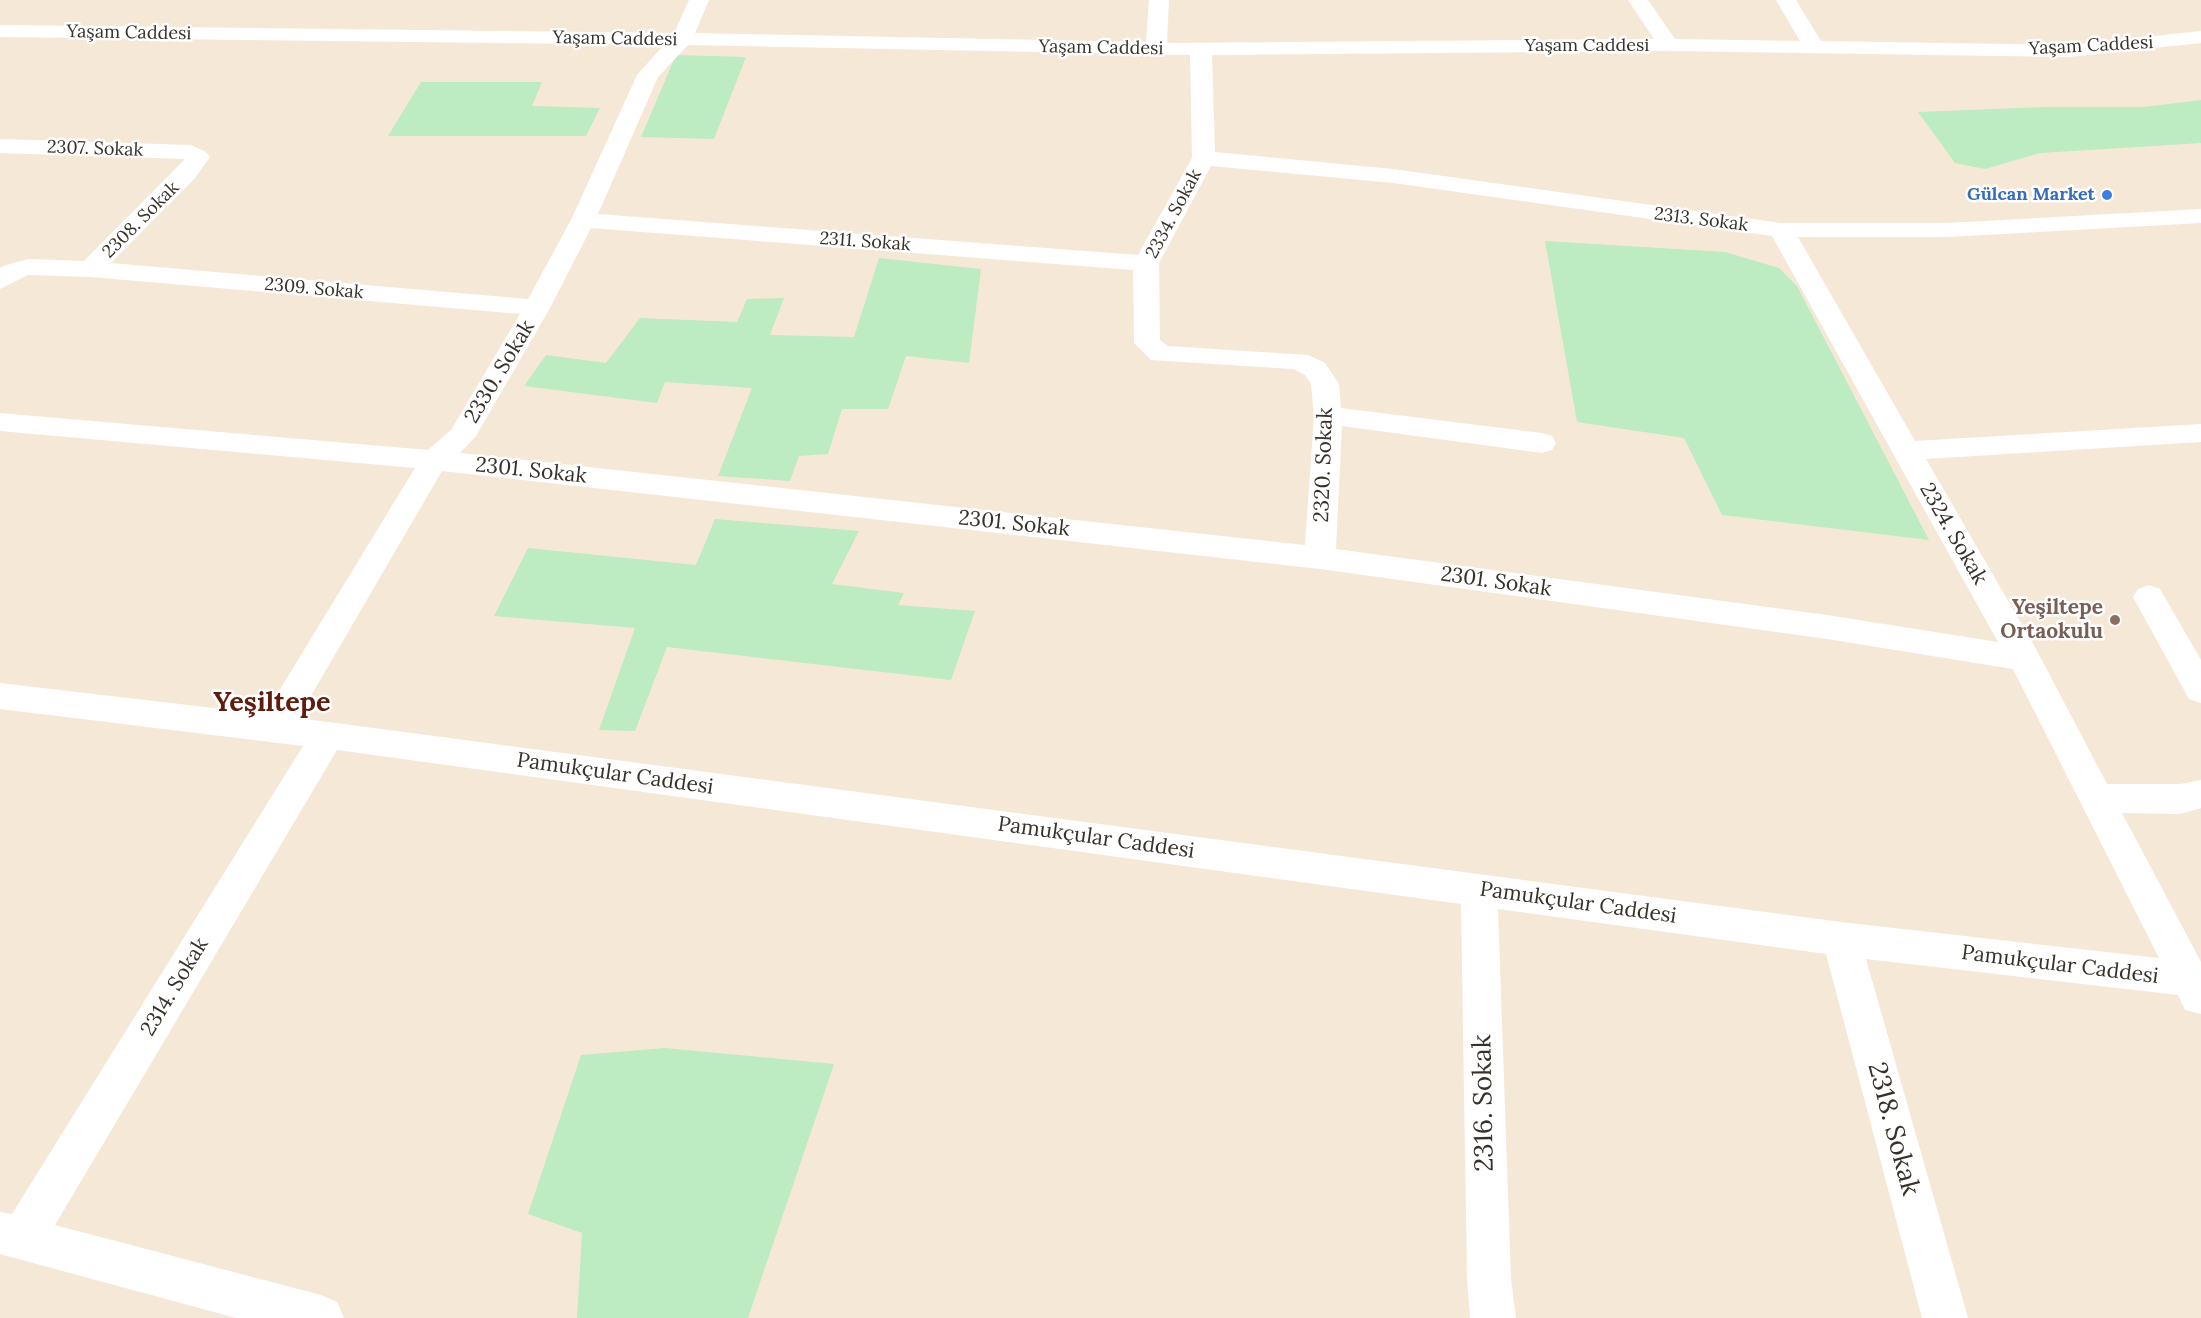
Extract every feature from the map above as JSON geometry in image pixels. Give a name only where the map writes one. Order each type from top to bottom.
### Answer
[{"type":"street","name":"2330. Sokak","points":[[274,728],[434,460],[462,436],[537,308],[583,220],[648,75],[682,39],[699,0]]},
{"type":"street","points":[[1156,49],[1159,0]]},
{"type":"street","points":[[1638,0],[1668,45]]},
{"type":"street","points":[[1786,0],[1814,47]]},
{"type":"street","name":"Yaşam Caddesi","points":[[0,31],[682,39],[1156,49],[1668,45],[2069,51],[2201,37]]},
{"type":"street","name":"2334. Sokak","points":[[1147,343],[1146,263],[1204,159],[1201,49]]},
{"type":"street","name":"2307. Sokak","points":[[0,146],[191,152]]},
{"type":"street","name":"2308. Sokak","points":[[0,281],[12,271],[28,267],[92,269],[187,173],[198,157],[191,152]]},
{"type":"street","name":"2313. Sokak","points":[[1204,159],[1393,176],[1595,206],[1781,230],[1948,230],[2201,216]]},
{"type":"street","name":"2311. Sokak","points":[[583,220],[1146,263]]},
{"type":"street","name":"2324. Sokak","points":[[1781,230],[2024,658],[2198,988]]},
{"type":"street","name":"2309. Sokak","points":[[92,269],[537,308]]},
{"type":"street","name":"2320. Sokak","points":[[1147,343],[1161,354],[1298,361],[1315,369],[1325,384],[1328,415],[1320,558]]},
{"type":"street","points":[[1328,415],[1542,443]]},
{"type":"street","name":"2301. Sokak","points":[[0,422],[434,460],[1320,558],[1827,627],[2024,658]]},
{"type":"street","points":[[1905,451],[2201,433]]},
{"type":"street","points":[[2149,597],[2201,690]]},
{"type":"street","name":"Pamukçular Caddesi","points":[[0,696],[328,735],[2198,988]]},
{"type":"street","name":"2314. Sokak","points":[[11,1235],[328,735]]},
{"type":"street","points":[[2097,798],[2180,799],[2201,794]]},
{"type":"street","name":"2316. Sokak","points":[[1479,889],[1489,1279],[1493,1318]]},
{"type":"street","name":"2318. Sokak","points":[[1841,939],[1944,1318]]},
{"type":"street","points":[[11,1235],[321,1318]]},
{"type":"green space","points":[[676,55],[746,57],[714,139],[641,137]]},
{"type":"green space","points":[[421,82],[542,82],[532,106],[600,108],[586,136],[388,136]]},
{"type":"green space","points":[[2201,100],[2201,143],[2040,153],[1985,169],[1955,163],[1918,112],[2043,107],[2144,107]]},
{"type":"green space","points":[[1545,241],[1725,252],[1779,268],[1797,286],[1929,540],[1722,515],[1684,438],[1577,422]]},
{"type":"green space","points":[[879,258],[981,269],[969,363],[906,356],[888,409],[842,409],[828,454],[799,456],[790,481],[718,476],[752,388],[665,382],[657,403],[524,386],[546,355],[606,363],[640,318],[737,322],[747,299],[784,298],[770,335],[854,337]]},
{"type":"green space","points":[[715,519],[859,531],[832,584],[904,593],[898,605],[975,611],[951,680],[667,647],[635,731],[599,730],[635,628],[494,616],[528,548],[696,565]]},
{"type":"green space","points":[[665,1048],[834,1064],[748,1318],[577,1318],[582,1233],[528,1214],[581,1055]]},
{"type":"place","name":"Gülcan Market","points":[[2107,195]]},
{"type":"place","name":"Yeşiltepe Ortaokulu","points":[[2115,620]]},
{"type":"district","name":"Yeşiltepe","points":[[272,703]]}]
